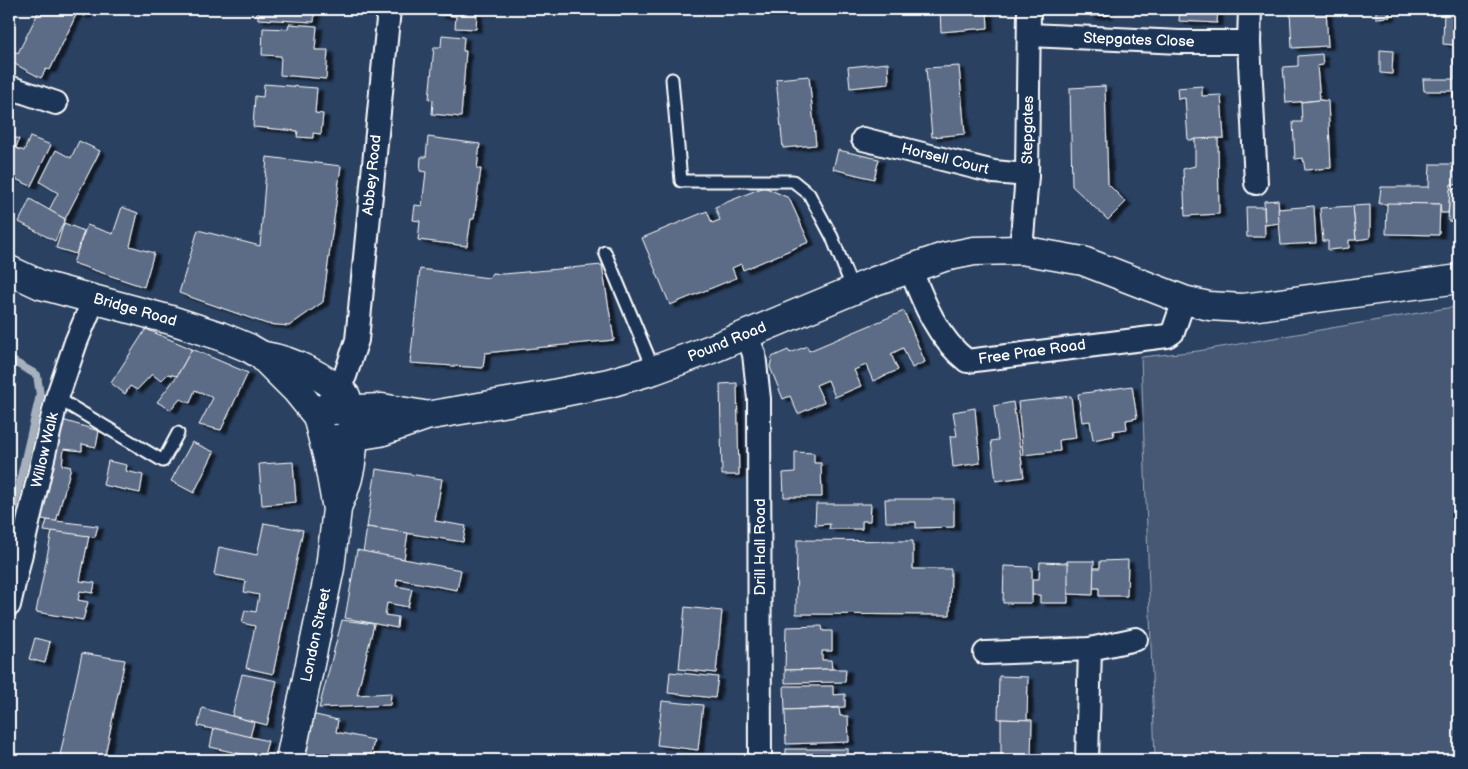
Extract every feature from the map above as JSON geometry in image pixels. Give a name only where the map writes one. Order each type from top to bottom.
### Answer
[{"type":"street","name":"Abbey Road","points":[[344,398],[357,340],[389,9]]},
{"type":"street","name":"Stepgates","points":[[1021,250],[1027,175],[1029,9]]},
{"type":"street","points":[[1250,9],[1249,42],[1256,183]]},
{"type":"street","name":"Stepgates Close","points":[[1030,35],[1180,42],[1249,42]]},
{"type":"street","points":[[9,87],[56,103]]},
{"type":"street","name":"Horsell Court","points":[[863,139],[994,172],[1027,175]]},
{"type":"street","points":[[1021,250],[1083,261],[1184,300],[1209,306],[1243,308],[1459,279]]},
{"type":"street","name":"Pound Road","points":[[426,416],[382,408],[344,398],[333,409],[321,428],[353,438],[380,432],[426,416],[609,383],[654,370],[747,335],[853,290],[944,256],[974,251],[1021,250]]},
{"type":"street","name":"Free Prae Road","points":[[910,268],[932,318],[956,353],[966,361],[1167,336],[1173,332],[1184,300]]},
{"type":"street","name":"Bridge Road","points":[[9,270],[41,285],[220,336],[261,355],[281,359],[325,380],[344,398]]},
{"type":"street","name":"Willow Walk","points":[[9,604],[57,398],[76,342],[94,299]]},
{"type":"street","name":"Drill Hall Road","points":[[747,335],[754,354],[759,398],[760,760]]},
{"type":"street","name":"Bridge Road","points":[[261,355],[304,398],[321,428]]},
{"type":"street","points":[[344,398],[353,438]]},
{"type":"street","name":"London Street","points":[[290,760],[330,568],[337,508],[321,428]]},
{"type":"street","name":"London Street","points":[[337,508],[347,488],[353,438]]},
{"type":"street","points":[[985,653],[1090,649],[1136,639]]},
{"type":"street","points":[[1088,760],[1090,649]]},
{"type":"lane","points":[[672,79],[681,181],[793,181],[809,194],[814,203],[832,236],[853,290]]},
{"type":"lane","points":[[605,252],[654,370]]},
{"type":"lane","points":[[57,398],[163,461],[178,433]]},
{"type":"shaded area","points":[[1459,306],[1459,760],[1155,760],[1141,357],[1198,351]]},
{"type":"building","points":[[40,9],[89,9],[85,16],[77,13],[50,70],[46,69],[41,78],[9,61],[9,49],[18,53]]},
{"type":"building","points":[[258,9],[315,9],[314,22],[258,19]]},
{"type":"building","points":[[439,9],[492,9],[489,13],[477,12],[476,29],[455,28],[456,16],[439,15]]},
{"type":"building","points":[[940,9],[987,9],[988,28],[941,32]]},
{"type":"building","points":[[1089,9],[1107,9],[1108,15],[1090,16]]},
{"type":"building","points":[[1180,9],[1218,9],[1217,23],[1179,21]]},
{"type":"building","points":[[1326,9],[1328,46],[1292,48],[1290,11]]},
{"type":"building","points":[[1376,9],[1389,9],[1390,17],[1376,18]]},
{"type":"building","points":[[1444,9],[1459,9],[1459,104],[1453,103],[1453,91],[1424,91],[1423,79],[1454,79],[1454,45],[1443,44]]},
{"type":"building","points":[[289,24],[317,26],[315,50],[328,50],[326,79],[280,75],[281,56],[262,55],[263,28],[288,29]]},
{"type":"building","points":[[442,35],[464,37],[463,51],[466,51],[461,117],[432,114],[433,100],[429,99],[434,47],[441,47]]},
{"type":"building","points":[[1380,50],[1393,51],[1392,74],[1380,73]]},
{"type":"building","points":[[1322,54],[1323,65],[1317,66],[1320,100],[1286,103],[1283,67],[1298,66],[1298,56]]},
{"type":"building","points":[[888,63],[889,84],[850,88],[848,67]]},
{"type":"building","points":[[959,66],[965,134],[932,137],[926,68]]},
{"type":"building","points":[[809,76],[816,145],[783,148],[776,79]]},
{"type":"building","points":[[264,84],[317,88],[315,113],[323,114],[321,134],[313,133],[313,138],[297,137],[298,131],[253,127],[255,96],[263,97]]},
{"type":"building","points":[[1105,86],[1108,184],[1126,202],[1108,220],[1072,186],[1070,88]]},
{"type":"building","points":[[1202,86],[1202,96],[1221,95],[1224,138],[1188,140],[1185,98],[1178,99],[1177,88]]},
{"type":"building","points":[[1328,101],[1331,168],[1305,170],[1303,158],[1295,159],[1293,122],[1302,122],[1301,102]]},
{"type":"building","points":[[9,135],[19,139],[16,148],[24,151],[30,137],[51,145],[31,186],[11,177]]},
{"type":"building","points":[[428,137],[480,144],[477,169],[481,169],[474,219],[471,219],[467,246],[418,240],[420,221],[413,220],[415,205],[422,206],[426,172],[420,171],[421,157],[426,157]]},
{"type":"building","points":[[1218,138],[1219,214],[1185,216],[1183,169],[1195,166],[1195,139]]},
{"type":"building","points":[[79,141],[100,151],[65,219],[49,210],[58,193],[40,182],[56,150],[71,158]]},
{"type":"building","points":[[838,150],[879,159],[874,179],[833,169]]},
{"type":"building","points":[[267,157],[341,166],[323,302],[289,326],[267,324],[179,293],[198,230],[260,246]]},
{"type":"building","points":[[1430,164],[1459,164],[1459,185],[1451,184],[1448,213],[1441,213],[1440,204],[1379,204],[1381,187],[1429,187]]},
{"type":"building","points":[[764,187],[789,198],[809,242],[743,270],[741,264],[732,268],[736,278],[670,305],[642,238],[707,211],[712,223],[720,220],[715,207]]},
{"type":"building","points":[[1459,188],[1459,222],[1448,221],[1450,189]]},
{"type":"building","points":[[30,199],[65,219],[55,241],[19,222]]},
{"type":"building","points":[[1278,200],[1280,223],[1265,225],[1264,201]]},
{"type":"building","points":[[1387,203],[1440,204],[1439,235],[1386,234]]},
{"type":"building","points":[[1370,205],[1370,238],[1356,240],[1353,206]]},
{"type":"building","points":[[1314,206],[1316,243],[1281,245],[1278,209]]},
{"type":"building","points":[[1353,206],[1356,240],[1349,240],[1349,248],[1328,250],[1328,241],[1323,241],[1320,208]]},
{"type":"building","points":[[122,207],[138,213],[130,246],[154,253],[144,287],[73,263],[87,225],[113,234]]},
{"type":"building","points":[[1246,207],[1264,207],[1265,237],[1247,237]]},
{"type":"building","points":[[64,223],[84,231],[76,254],[56,248]]},
{"type":"building","points":[[602,265],[614,340],[485,353],[483,368],[410,363],[420,269],[489,278],[492,273],[504,274]]},
{"type":"building","points":[[904,311],[925,362],[912,368],[903,348],[891,354],[898,370],[873,381],[866,365],[854,370],[861,386],[835,397],[828,380],[816,385],[824,402],[798,414],[790,396],[783,399],[770,367],[772,357],[788,350],[790,353],[807,346],[809,351]]},
{"type":"building","points":[[146,329],[192,349],[177,376],[168,374],[161,381],[152,374],[137,390],[130,386],[125,394],[111,383]]},
{"type":"building","points":[[192,349],[248,373],[221,430],[199,425],[213,398],[195,390],[190,403],[180,399],[171,410],[157,402],[177,376]]},
{"type":"building","points":[[737,383],[739,475],[722,475],[720,384]]},
{"type":"building","points":[[1132,386],[1137,418],[1126,420],[1127,429],[1113,431],[1114,436],[1093,440],[1090,421],[1082,422],[1078,394]]},
{"type":"building","points":[[1071,396],[1076,438],[1059,440],[1060,451],[1023,455],[1018,402]]},
{"type":"building","points":[[1013,402],[1024,477],[996,481],[991,441],[998,440],[994,406]]},
{"type":"building","points":[[975,408],[980,463],[953,467],[950,436],[957,436],[953,412]]},
{"type":"building","points":[[59,419],[99,431],[96,447],[82,444],[82,451],[64,449],[62,465],[71,467],[56,522],[33,517]]},
{"type":"building","points":[[192,442],[214,452],[194,493],[171,481]]},
{"type":"building","points":[[795,452],[814,453],[814,463],[821,463],[822,497],[784,497],[783,473],[795,472]]},
{"type":"building","points":[[108,461],[127,465],[126,471],[143,475],[140,493],[103,485]]},
{"type":"building","points":[[293,462],[296,502],[262,505],[259,464]]},
{"type":"building","points":[[376,469],[442,479],[435,521],[466,526],[463,542],[367,527]]},
{"type":"building","points":[[885,499],[954,499],[954,527],[916,528],[916,522],[886,522]]},
{"type":"building","points":[[816,504],[871,504],[870,521],[862,521],[862,529],[829,529],[830,524],[815,525]]},
{"type":"building","points":[[47,520],[98,526],[95,537],[44,531]]},
{"type":"building","points":[[264,523],[303,530],[273,674],[246,668],[255,626],[242,623],[245,610],[256,612],[259,595],[244,592],[246,581],[214,575],[219,547],[257,555]]},
{"type":"building","points":[[367,527],[408,533],[404,559],[363,553]]},
{"type":"building","points":[[52,531],[89,536],[80,581],[95,583],[93,593],[80,591],[78,600],[88,602],[83,620],[36,612]]},
{"type":"building","points":[[797,540],[913,541],[913,569],[951,569],[950,615],[796,614]]},
{"type":"building","points":[[357,550],[461,570],[457,590],[397,579],[396,586],[412,589],[408,607],[387,603],[385,615],[398,617],[397,628],[345,618]]},
{"type":"building","points":[[1128,560],[1127,596],[1099,596],[1099,588],[1093,588],[1093,568],[1100,568],[1100,561]]},
{"type":"building","points":[[1067,561],[1094,561],[1093,595],[1068,594]]},
{"type":"building","points":[[1040,562],[1068,563],[1068,603],[1040,603],[1040,595],[1032,595],[1032,579],[1039,579]]},
{"type":"building","points":[[1004,566],[1032,567],[1032,603],[1003,603]]},
{"type":"building","points":[[685,607],[722,611],[716,673],[679,669]]},
{"type":"building","points":[[342,620],[374,624],[357,695],[391,693],[390,705],[319,708]]},
{"type":"building","points":[[822,626],[823,631],[832,631],[832,651],[822,651],[822,660],[831,660],[832,669],[785,670],[786,627]]},
{"type":"building","points":[[35,638],[50,642],[45,663],[29,659]]},
{"type":"building","points":[[82,653],[125,660],[104,760],[59,760]]},
{"type":"building","points":[[846,669],[845,682],[785,683],[785,670]]},
{"type":"building","points":[[670,672],[718,677],[715,698],[668,693]]},
{"type":"building","points":[[242,674],[277,681],[267,725],[232,716]]},
{"type":"building","points":[[999,676],[1028,677],[1027,720],[998,719]]},
{"type":"building","points":[[784,686],[833,686],[833,695],[845,694],[845,707],[785,710]]},
{"type":"building","points":[[662,701],[703,705],[698,750],[657,745]]},
{"type":"building","points":[[202,708],[254,722],[250,737],[198,726]]},
{"type":"building","points":[[839,708],[840,716],[848,716],[849,742],[786,744],[785,710]]},
{"type":"building","points":[[311,714],[338,720],[336,732],[374,740],[370,760],[302,760]]},
{"type":"building","points":[[1001,719],[1032,720],[1031,759],[1001,758]]},
{"type":"building","points":[[214,728],[268,741],[263,759],[210,747]]},
{"type":"building","points":[[786,749],[848,749],[848,760],[786,760]]},
{"type":"building","points":[[1004,758],[1036,759],[1036,760],[1004,760]]},
{"type":"waterway","points":[[9,359],[37,375],[40,395],[9,528]]}]
